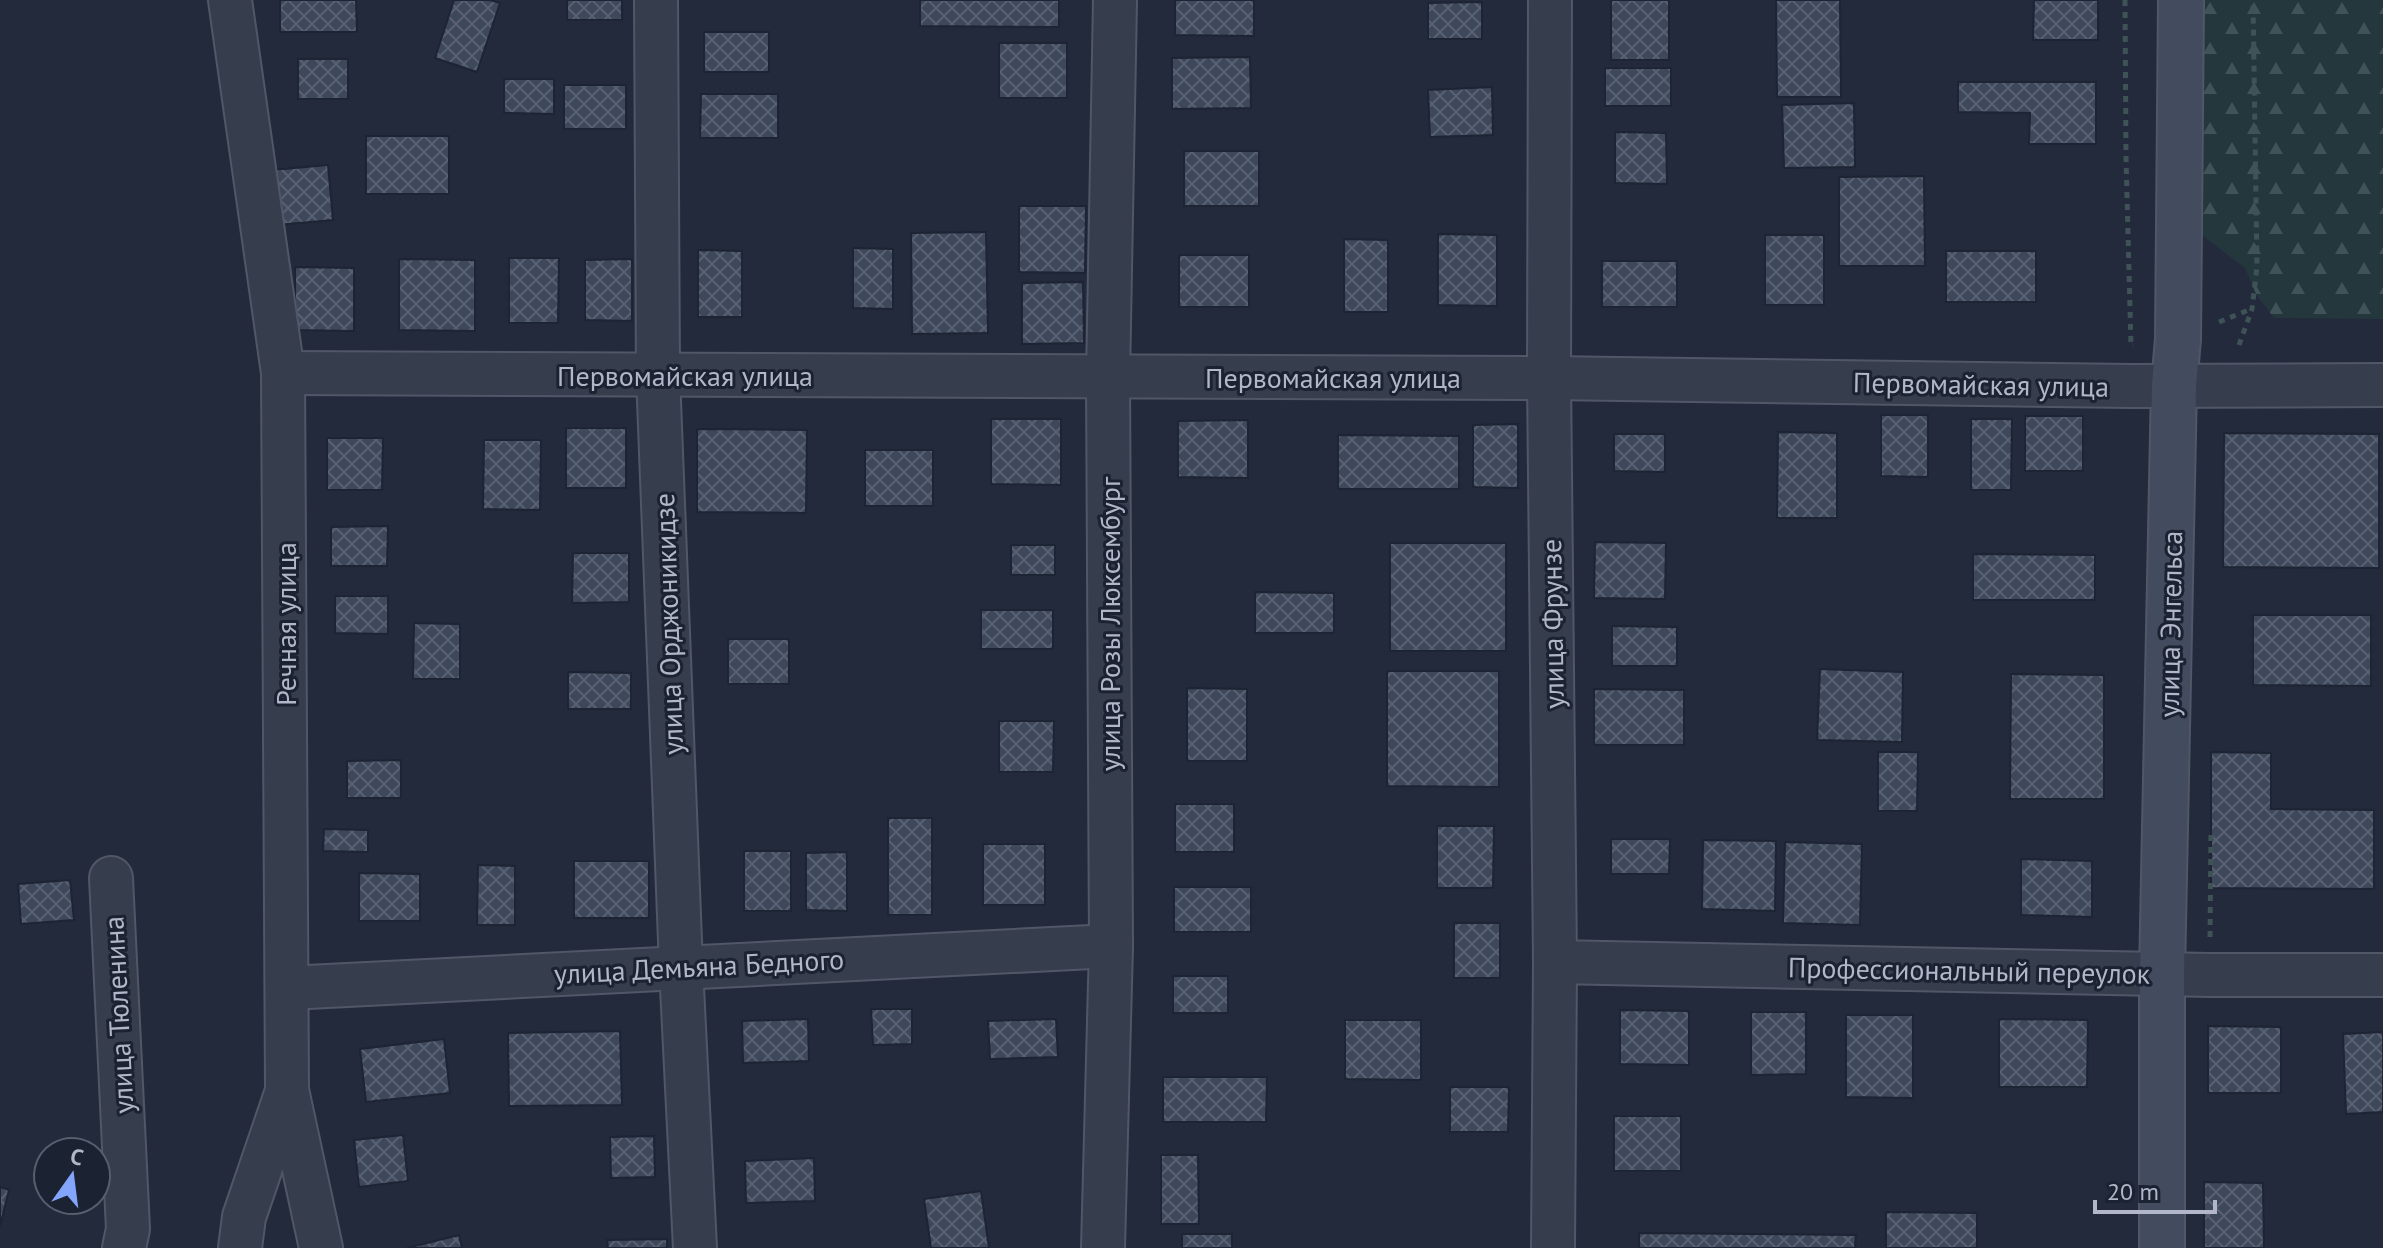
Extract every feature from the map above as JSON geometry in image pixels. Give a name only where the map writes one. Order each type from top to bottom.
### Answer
[{"type":"main road","name":"улица Энгельса","points":[[2162,1248],[2162,974],[2174,385],[2178,339],[2181,0]]},
{"type":"street","name":"Речная улица","points":[[230,0],[283,373],[287,1090],[321,1248]]},
{"type":"street","name":"улица Орджоникидзе","points":[[656,0],[658,375],[695,1248]]},
{"type":"street","name":"улица Розы Люксембург","points":[[1103,1248],[1111,946],[1108,377],[1115,0]]},
{"type":"street","name":"улица Фрунзе","points":[[1550,0],[1549,378],[1555,962],[1553,1248]]},
{"type":"street","name":"Первомайская улица","points":[[283,373],[2383,385]]},
{"type":"street","name":"улица Тюленина","points":[[111,878],[128,1229],[124,1248]]},
{"type":"street","name":"улица Демьяна Бедного","points":[[288,988],[1111,946]]},
{"type":"street","name":"Профессиональный переулок","points":[[1555,962],[2162,974],[2383,975]]},
{"type":"street","points":[[240,1248],[244,1217],[287,1090]]},
{"type":"path","points":[[2125,0],[2126,158]]},
{"type":"path","points":[[2253,0],[2257,267]]},
{"type":"green space","points":[[2189,0],[2383,0],[2383,319],[2274,318],[2256,294],[2245,268],[2199,233]]},
{"type":"building","points":[[280,0],[356,0],[357,32],[280,32]]},
{"type":"building","points":[[454,0],[500,3],[477,72],[435,58]]},
{"type":"building","points":[[567,0],[622,0],[622,20],[567,20]]},
{"type":"building","points":[[920,0],[1059,0],[1059,27],[920,26]]},
{"type":"building","points":[[1175,0],[1254,0],[1254,36],[1175,35]]},
{"type":"building","points":[[1611,0],[1669,0],[1669,60],[1611,60]]},
{"type":"building","points":[[1776,0],[1840,0],[1841,97],[1777,97]]},
{"type":"building","points":[[2034,0],[2098,0],[2098,40],[2033,40]]},
{"type":"building","points":[[1482,2],[1482,39],[1428,39],[1428,3]]},
{"type":"building","points":[[704,32],[769,32],[769,72],[704,72]]},
{"type":"building","points":[[999,43],[1067,43],[1067,98],[999,98]]},
{"type":"building","points":[[1250,57],[1251,108],[1172,109],[1172,58]]},
{"type":"building","points":[[298,59],[348,59],[348,99],[298,99]]},
{"type":"building","points":[[1605,68],[1671,68],[1671,106],[1605,106]]},
{"type":"building","points":[[504,79],[554,79],[554,114],[504,113]]},
{"type":"building","points":[[1958,82],[2096,82],[2096,144],[2029,144],[2030,113],[1958,112]]},
{"type":"building","points":[[564,85],[626,85],[626,129],[564,129]]},
{"type":"building","points":[[1492,87],[1493,135],[1430,137],[1428,90]]},
{"type":"building","points":[[701,94],[778,94],[778,138],[700,138]]},
{"type":"building","points":[[1854,103],[1855,167],[1784,168],[1782,105]]},
{"type":"building","points":[[1615,132],[1666,133],[1667,184],[1615,183]]},
{"type":"building","points":[[366,136],[449,136],[449,194],[366,194]]},
{"type":"building","points":[[1184,151],[1259,151],[1259,206],[1184,206]]},
{"type":"building","points":[[328,165],[333,220],[277,225],[272,170]]},
{"type":"building","points":[[1924,176],[1925,266],[1839,266],[1839,177]]},
{"type":"building","points":[[1019,206],[1086,206],[1085,273],[1019,272]]},
{"type":"building","points":[[986,232],[988,333],[912,334],[911,233]]},
{"type":"building","points":[[1438,234],[1497,235],[1497,306],[1438,305]]},
{"type":"building","points":[[1765,235],[1824,235],[1824,305],[1765,305]]},
{"type":"building","points":[[1344,239],[1388,240],[1388,312],[1344,312]]},
{"type":"building","points":[[853,248],[893,249],[893,309],[853,308]]},
{"type":"building","points":[[698,250],[742,251],[742,317],[698,317]]},
{"type":"building","points":[[1946,251],[2036,251],[2036,302],[1946,302]]},
{"type":"building","points":[[1179,255],[1249,255],[1249,307],[1179,307]]},
{"type":"building","points":[[509,258],[559,258],[558,323],[509,323]]},
{"type":"building","points":[[399,259],[475,260],[475,331],[399,330]]},
{"type":"building","points":[[632,259],[632,321],[585,320],[585,260]]},
{"type":"building","points":[[1602,261],[1677,261],[1677,307],[1602,307]]},
{"type":"building","points":[[295,267],[354,268],[354,331],[295,330]]},
{"type":"building","points":[[1083,282],[1084,343],[1022,344],[1022,283]]},
{"type":"building","points":[[1881,415],[1928,415],[1928,477],[1881,476]]},
{"type":"building","points":[[2025,416],[2083,416],[2083,471],[2025,471]]},
{"type":"building","points":[[991,419],[1061,419],[1061,485],[991,484]]},
{"type":"building","points":[[1971,419],[2012,419],[2011,490],[1971,490]]},
{"type":"building","points":[[1248,420],[1248,478],[1178,477],[1178,421]]},
{"type":"building","points":[[1518,424],[1518,488],[1473,487],[1473,425]]},
{"type":"building","points":[[566,428],[626,428],[626,488],[566,488]]},
{"type":"building","points":[[697,429],[807,430],[806,513],[697,512]]},
{"type":"building","points":[[1778,432],[1837,433],[1837,518],[1777,518]]},
{"type":"building","points":[[2224,433],[2379,434],[2379,568],[2223,567]]},
{"type":"building","points":[[1614,434],[1665,434],[1665,472],[1614,471]]},
{"type":"building","points":[[1338,435],[1459,436],[1459,489],[1338,489]]},
{"type":"building","points":[[327,438],[383,438],[382,490],[327,490]]},
{"type":"building","points":[[484,440],[541,440],[540,510],[483,509]]},
{"type":"building","points":[[865,450],[933,450],[933,506],[865,506]]},
{"type":"building","points":[[388,526],[387,566],[331,566],[331,527]]},
{"type":"building","points":[[1595,542],[1666,543],[1665,599],[1594,598]]},
{"type":"building","points":[[1390,543],[1506,543],[1506,651],[1390,651]]},
{"type":"building","points":[[1011,545],[1055,545],[1055,575],[1011,575]]},
{"type":"building","points":[[573,553],[629,553],[629,602],[572,603]]},
{"type":"building","points":[[1973,554],[2095,555],[2095,600],[1973,600]]},
{"type":"building","points":[[1255,592],[1334,593],[1334,633],[1255,633]]},
{"type":"building","points":[[335,596],[388,596],[388,634],[335,633]]},
{"type":"building","points":[[981,610],[1053,610],[1053,649],[981,649]]},
{"type":"building","points":[[2253,615],[2371,615],[2371,686],[2253,685]]},
{"type":"building","points":[[414,623],[460,624],[460,679],[413,679]]},
{"type":"building","points":[[1612,626],[1677,627],[1677,666],[1612,666]]},
{"type":"building","points":[[728,639],[789,639],[789,684],[728,684]]},
{"type":"building","points":[[1820,669],[1903,672],[1902,742],[1817,740]]},
{"type":"building","points":[[1387,671],[1499,671],[1499,787],[1387,786]]},
{"type":"building","points":[[568,672],[631,673],[631,709],[568,709]]},
{"type":"building","points":[[2011,674],[2104,675],[2104,799],[2010,799]]},
{"type":"building","points":[[1187,688],[1247,689],[1247,761],[1187,761]]},
{"type":"building","points":[[1594,689],[1684,690],[1684,745],[1594,745]]},
{"type":"building","points":[[999,721],[1054,721],[1053,772],[999,772]]},
{"type":"building","points":[[1878,752],[1918,752],[1917,811],[1878,811]]},
{"type":"building","points":[[2211,752],[2271,753],[2271,809],[2374,810],[2374,889],[2211,888]]},
{"type":"building","points":[[401,760],[401,798],[347,798],[347,761]]},
{"type":"building","points":[[1175,804],[1234,804],[1234,852],[1175,852]]},
{"type":"building","points":[[888,818],[932,818],[932,915],[888,915]]},
{"type":"building","points":[[1437,826],[1494,826],[1493,888],[1437,888]]},
{"type":"building","points":[[324,829],[368,830],[368,852],[323,851]]},
{"type":"building","points":[[1611,839],[1670,839],[1669,874],[1611,874]]},
{"type":"building","points":[[1703,840],[1776,841],[1775,911],[1702,909]]},
{"type":"building","points":[[1785,842],[1862,844],[1860,925],[1783,923]]},
{"type":"building","points":[[983,844],[1045,844],[1045,905],[983,905]]},
{"type":"building","points":[[744,851],[791,851],[791,911],[744,911]]},
{"type":"building","points":[[847,852],[847,911],[806,910],[806,853]]},
{"type":"building","points":[[2021,859],[2092,861],[2092,917],[2021,915]]},
{"type":"building","points":[[574,861],[649,861],[649,918],[574,918]]},
{"type":"building","points":[[478,865],[515,866],[515,925],[477,925]]},
{"type":"building","points":[[359,873],[420,874],[420,921],[359,921]]},
{"type":"building","points":[[70,880],[74,920],[21,924],[18,884]]},
{"type":"building","points":[[1174,887],[1251,887],[1251,932],[1174,932]]},
{"type":"building","points":[[1454,923],[1500,923],[1500,978],[1454,978]]},
{"type":"building","points":[[1173,976],[1228,976],[1228,1013],[1173,1013]]},
{"type":"building","points":[[871,1009],[912,1009],[912,1044],[873,1045]]},
{"type":"building","points":[[1620,1010],[1689,1011],[1689,1065],[1620,1064]]},
{"type":"building","points":[[1751,1012],[1806,1012],[1806,1074],[1751,1075]]},
{"type":"building","points":[[1846,1015],[1913,1015],[1913,1098],[1846,1097]]},
{"type":"building","points":[[808,1019],[809,1061],[743,1063],[742,1021]]},
{"type":"building","points":[[1056,1019],[1058,1057],[990,1059],[988,1021]]},
{"type":"building","points":[[1999,1019],[2088,1020],[2087,1087],[1999,1087]]},
{"type":"building","points":[[1345,1020],[1421,1020],[1421,1080],[1345,1079]]},
{"type":"building","points":[[2208,1026],[2281,1027],[2281,1093],[2208,1093]]},
{"type":"building","points":[[620,1031],[622,1105],[509,1106],[508,1033]]},
{"type":"building","points":[[2383,1032],[2383,1112],[2346,1114],[2343,1034]]},
{"type":"building","points":[[444,1039],[450,1093],[366,1102],[360,1049]]},
{"type":"building","points":[[1163,1077],[1267,1077],[1266,1122],[1163,1122]]},
{"type":"building","points":[[1450,1087],[1509,1087],[1508,1132],[1450,1132]]},
{"type":"building","points":[[1614,1116],[1681,1116],[1681,1171],[1614,1171]]},
{"type":"building","points":[[403,1135],[408,1181],[359,1187],[354,1140]]},
{"type":"building","points":[[654,1136],[655,1177],[611,1178],[610,1137]]},
{"type":"building","points":[[1161,1155],[1198,1155],[1199,1224],[1161,1224]]},
{"type":"building","points":[[814,1158],[815,1201],[746,1203],[745,1161]]},
{"type":"building","points":[[2204,1182],[2263,1183],[2264,1248],[2204,1248]]},
{"type":"building","points":[[0,1187],[9,1190],[0,1226]]},
{"type":"building","points":[[981,1191],[989,1248],[931,1248],[924,1199]]},
{"type":"building","points":[[1886,1212],[1977,1213],[1977,1248],[1886,1248]]},
{"type":"building","points":[[1639,1233],[1856,1235],[1855,1248],[1639,1248]]},
{"type":"building","points":[[1182,1234],[1232,1234],[1232,1248],[1182,1248]]},
{"type":"building","points":[[459,1235],[462,1248],[407,1248]]},
{"type":"building","points":[[667,1239],[667,1248],[608,1248],[607,1240]]}]
